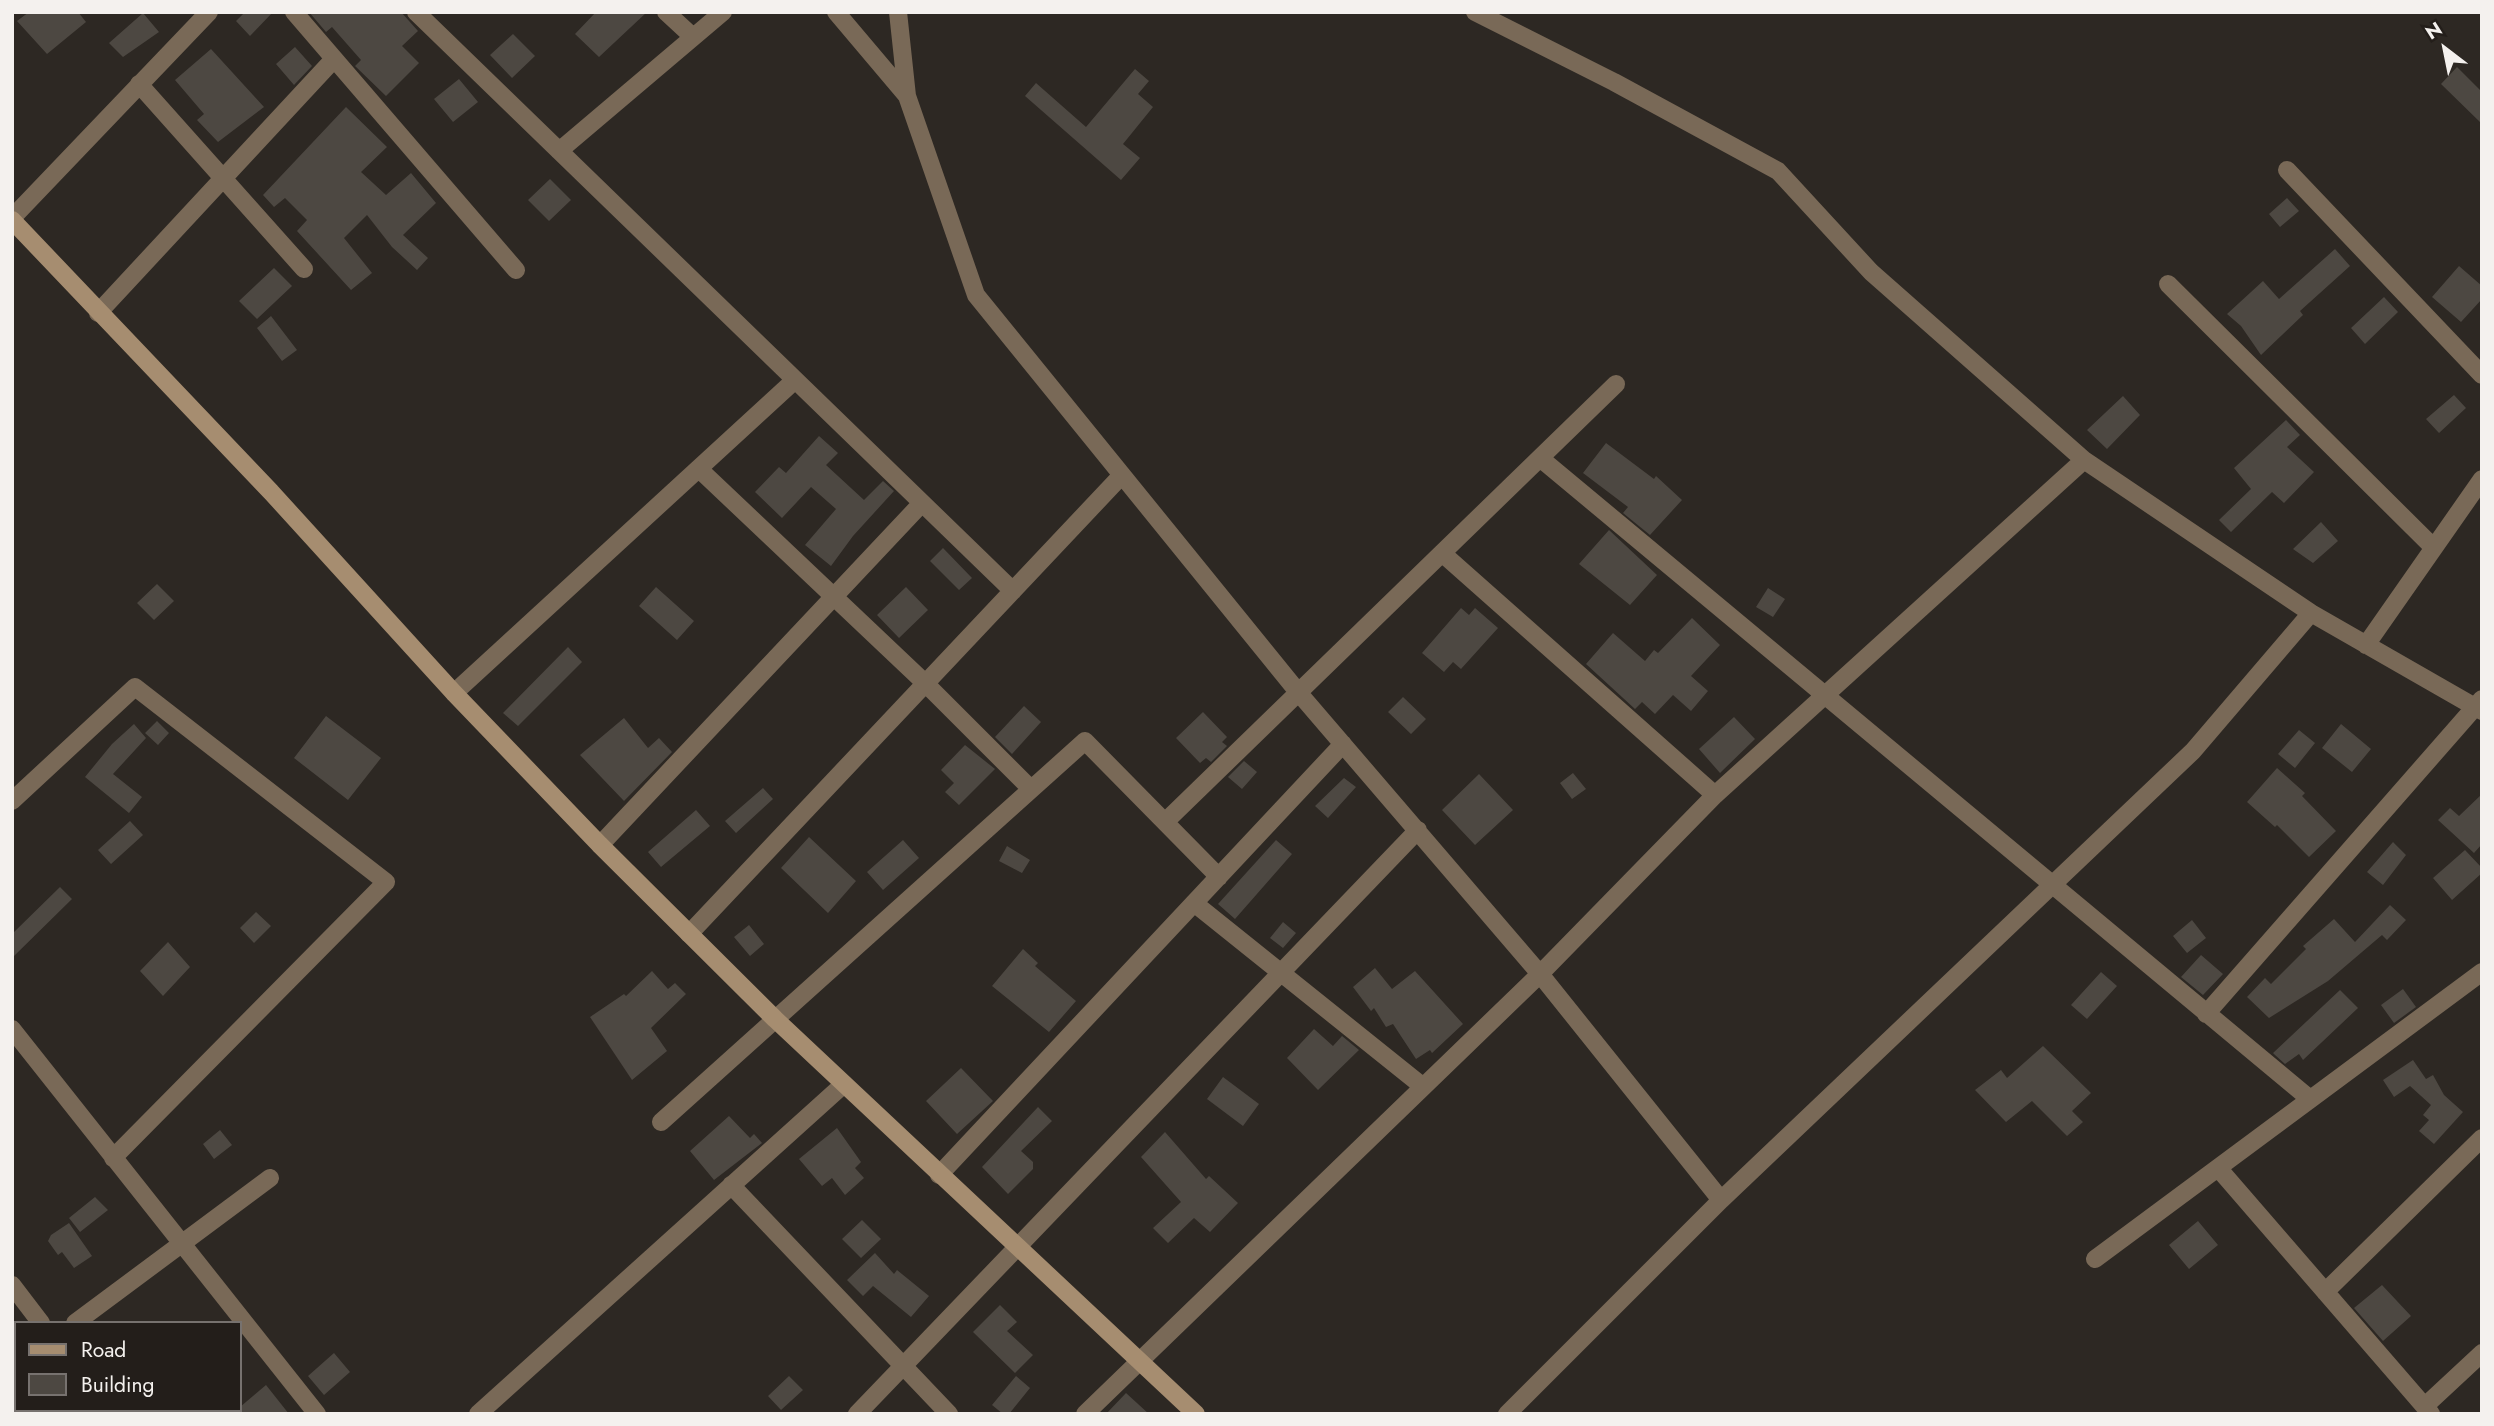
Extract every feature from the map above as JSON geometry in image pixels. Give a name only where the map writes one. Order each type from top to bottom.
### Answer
[{"type":"main road","points":[[12,219],[98,313],[271,492],[454,693],[600,845],[775,1019],[1137,1362],[1196,1414]]},
{"type":"street","points":[[12,219],[209,12]]},
{"type":"street","points":[[294,12],[516,270]]},
{"type":"street","points":[[416,12],[1013,591]]},
{"type":"street","points":[[666,12],[693,37]]},
{"type":"street","points":[[559,151],[723,12]]},
{"type":"street","points":[[836,12],[907,96]]},
{"type":"street","points":[[898,12],[907,96],[976,295],[1298,692],[1540,974],[1721,1200]]},
{"type":"street","points":[[1475,12],[1614,82],[1778,171],[1871,272],[2084,460],[2311,613],[2479,705],[2206,1014]]},
{"type":"street","points":[[98,313],[334,59]]},
{"type":"street","points":[[139,84],[304,268]]},
{"type":"street","points":[[2287,170],[2482,374]]},
{"type":"street","points":[[2168,284],[2434,548]]},
{"type":"street","points":[[454,693],[795,380]]},
{"type":"street","points":[[1165,822],[1616,384]]},
{"type":"street","points":[[1540,458],[2050,886],[2310,1099]]},
{"type":"street","points":[[1085,1414],[1421,1086],[1540,974],[1716,794],[2084,460]]},
{"type":"street","points":[[699,469],[925,683],[1031,789]]},
{"type":"street","points":[[689,934],[1122,475]]},
{"type":"street","points":[[2366,645],[2482,479]]},
{"type":"street","points":[[600,845],[922,503]]},
{"type":"street","points":[[1442,552],[1716,794]]},
{"type":"street","points":[[1507,1414],[1721,1200],[2193,751],[2311,613]]},
{"type":"street","points":[[12,801],[135,687],[386,882],[113,1158]]},
{"type":"street","points":[[661,1122],[1085,741],[1219,877]]},
{"type":"street","points":[[939,1175],[1343,744]]},
{"type":"street","points":[[858,1414],[1418,830]]},
{"type":"street","points":[[1194,903],[1421,1086]]},
{"type":"street","points":[[2095,1259],[2482,972]]},
{"type":"street","points":[[12,1029],[317,1414]]},
{"type":"street","points":[[481,1413],[844,1084]]},
{"type":"street","points":[[2325,1292],[2482,1138]]},
{"type":"street","points":[[2219,1169],[2428,1410],[2482,1353]]},
{"type":"street","points":[[78,1321],[270,1178]]},
{"type":"street","points":[[732,1185],[949,1414]]},
{"type":"street","points":[[12,1285],[39,1321]]},
{"type":"building","points":[[29,12],[78,12],[86,22],[47,54],[17,21]]},
{"type":"building","points":[[245,12],[273,12],[250,36],[236,21]]},
{"type":"building","points":[[309,12],[401,12],[418,31],[402,46],[419,63],[386,96],[355,66],[361,60],[332,27],[326,32]]},
{"type":"building","points":[[596,12],[647,12],[599,57],[575,34]]},
{"type":"building","points":[[143,13],[159,32],[123,57],[109,43]]},
{"type":"building","points":[[513,34],[535,56],[512,78],[490,55]]},
{"type":"building","points":[[295,47],[312,66],[294,85],[276,64]]},
{"type":"building","points":[[211,49],[264,107],[218,142],[197,120],[204,114],[175,80]]},
{"type":"building","points":[[2457,67],[2482,92],[2482,124],[2441,84]]},
{"type":"building","points":[[1135,69],[1149,81],[1138,94],[1153,107],[1123,144],[1140,158],[1121,180],[1025,96],[1036,83],[1086,127]]},
{"type":"building","points":[[459,79],[478,102],[453,122],[434,99]]},
{"type":"building","points":[[346,107],[387,147],[361,172],[386,195],[411,173],[436,203],[403,235],[428,258],[417,270],[392,247],[367,215],[344,238],[372,273],[351,290],[297,231],[307,220],[285,198],[274,207],[263,195]]},
{"type":"building","points":[[550,179],[571,200],[549,221],[528,200]]},
{"type":"building","points":[[2287,198],[2299,211],[2280,227],[2269,214]]},
{"type":"building","points":[[2335,249],[2350,266],[2300,311],[2303,315],[2261,355],[2241,326],[2227,314],[2263,281],[2279,299]]},
{"type":"building","points":[[2459,266],[2482,286],[2482,299],[2461,322],[2432,297]]},
{"type":"building","points":[[274,268],[292,286],[257,319],[239,301]]},
{"type":"building","points":[[2384,297],[2398,312],[2365,344],[2351,328]]},
{"type":"building","points":[[271,316],[297,350],[282,361],[257,328]]},
{"type":"building","points":[[2454,395],[2466,408],[2439,433],[2426,419]]},
{"type":"building","points":[[2123,396],[2140,415],[2107,449],[2087,430]]},
{"type":"building","points":[[2286,420],[2300,435],[2287,447],[2314,472],[2284,503],[2272,492],[2231,532],[2219,520],[2251,489],[2234,468]]},
{"type":"building","points":[[819,436],[838,453],[826,465],[864,500],[883,481],[894,491],[853,536],[831,566],[805,545],[836,509],[811,487],[782,518],[755,492],[779,467],[786,473]]},
{"type":"building","points":[[1606,443],[1654,479],[1656,476],[1682,500],[1650,535],[1623,513],[1628,507],[1583,473]]},
{"type":"building","points":[[2321,522],[2338,541],[2313,563],[2293,549]]},
{"type":"building","points":[[1609,530],[1657,575],[1630,605],[1579,564]]},
{"type":"building","points":[[943,548],[972,578],[959,590],[930,561]]},
{"type":"building","points":[[157,584],[174,601],[154,620],[137,603]]},
{"type":"building","points":[[656,587],[694,621],[677,640],[639,606]]},
{"type":"building","points":[[906,587],[928,610],[899,638],[877,615]]},
{"type":"building","points":[[1768,588],[1785,599],[1773,617],[1756,607]]},
{"type":"building","points":[[1461,608],[1469,615],[1475,608],[1498,628],[1461,669],[1453,662],[1444,672],[1422,653]]},
{"type":"building","points":[[1692,618],[1720,645],[1691,676],[1708,691],[1691,711],[1673,695],[1655,714],[1642,702],[1635,709],[1586,664],[1613,633],[1645,661],[1654,650],[1658,653]]},
{"type":"building","points":[[568,647],[582,662],[518,726],[503,713]]},
{"type":"building","points":[[1403,697],[1426,719],[1411,734],[1388,712]]},
{"type":"building","points":[[1024,706],[1041,722],[1012,754],[995,737]]},
{"type":"building","points":[[1203,712],[1227,737],[1222,742],[1227,746],[1211,762],[1206,758],[1200,763],[1176,738]]},
{"type":"building","points":[[326,716],[381,758],[348,800],[294,758]]},
{"type":"building","points":[[1734,717],[1755,739],[1720,773],[1699,749]]},
{"type":"building","points":[[624,718],[648,748],[659,738],[672,752],[624,801],[580,755]]},
{"type":"building","points":[[157,721],[169,733],[158,745],[145,733]]},
{"type":"building","points":[[134,724],[146,738],[113,774],[142,797],[129,813],[85,777],[112,744]]},
{"type":"building","points":[[2341,724],[2371,749],[2352,772],[2322,748]]},
{"type":"building","points":[[2299,730],[2315,743],[2295,768],[2278,754]]},
{"type":"building","points":[[965,745],[995,769],[959,805],[945,792],[954,783],[941,770]]},
{"type":"building","points":[[1244,761],[1257,772],[1242,789],[1228,777]]},
{"type":"building","points":[[2277,768],[2305,793],[2302,796],[2336,831],[2309,857],[2277,825],[2275,827],[2247,802]]},
{"type":"building","points":[[1573,773],[1586,789],[1572,799],[1560,783]]},
{"type":"building","points":[[1479,774],[1513,810],[1475,845],[1442,810]]},
{"type":"building","points":[[1344,778],[1356,787],[1328,818],[1315,806]]},
{"type":"building","points":[[763,788],[773,799],[736,833],[725,821]]},
{"type":"building","points":[[2482,794],[2482,844],[2474,853],[2438,820],[2450,808],[2459,816]]},
{"type":"building","points":[[696,810],[710,826],[661,867],[648,852]]},
{"type":"building","points":[[130,821],[143,835],[111,864],[98,850]]},
{"type":"building","points":[[809,837],[856,881],[828,913],[781,868]]},
{"type":"building","points":[[903,840],[919,858],[883,890],[867,872]]},
{"type":"building","points":[[1276,840],[1292,854],[1235,919],[1218,904]]},
{"type":"building","points":[[2393,842],[2406,855],[2383,885],[2367,872]]},
{"type":"building","points":[[1007,846],[1030,860],[1022,873],[999,861]]},
{"type":"building","points":[[2465,850],[2482,868],[2482,873],[2452,900],[2433,878]]},
{"type":"building","points":[[60,887],[72,899],[12,958],[12,934]]},
{"type":"building","points":[[2390,905],[2406,920],[2387,940],[2382,935],[2328,981],[2269,1018],[2247,997],[2265,978],[2271,984],[2306,949],[2303,946],[2334,919],[2355,942]]},
{"type":"building","points":[[256,912],[271,926],[254,943],[240,928]]},
{"type":"building","points":[[2192,920],[2206,938],[2187,953],[2173,936]]},
{"type":"building","points":[[1283,922],[1296,933],[1283,948],[1270,938]]},
{"type":"building","points":[[749,925],[764,944],[750,956],[734,937]]},
{"type":"building","points":[[168,942],[190,967],[163,996],[140,971]]},
{"type":"building","points":[[1023,949],[1038,963],[1035,966],[1076,1001],[1049,1032],[992,986]]},
{"type":"building","points":[[2201,955],[2223,974],[2203,995],[2181,977]]},
{"type":"building","points":[[1375,968],[1392,989],[1415,971],[1463,1024],[1432,1053],[1430,1050],[1416,1059],[1393,1024],[1386,1027],[1374,1008],[1371,1011],[1353,987]]},
{"type":"building","points":[[652,971],[668,989],[675,983],[686,994],[651,1028],[667,1051],[632,1080],[590,1017],[624,994],[626,996]]},
{"type":"building","points":[[2101,972],[2117,986],[2087,1019],[2071,1005]]},
{"type":"building","points":[[2403,989],[2416,1007],[2394,1023],[2381,1005]]},
{"type":"building","points":[[2340,990],[2358,1008],[2303,1060],[2299,1054],[2285,1064],[2273,1053]]},
{"type":"building","points":[[1314,1029],[1333,1046],[1342,1036],[1359,1050],[1318,1090],[1287,1058]]},
{"type":"building","points":[[2043,1046],[2091,1093],[2072,1111],[2083,1122],[2067,1136],[2032,1101],[2006,1122],[1975,1090],[2001,1070],[2007,1078]]},
{"type":"building","points":[[2413,1060],[2426,1079],[2433,1075],[2444,1095],[2463,1112],[2434,1144],[2419,1131],[2429,1120],[2423,1115],[2431,1105],[2410,1086],[2394,1097],[2383,1080]]},
{"type":"building","points":[[961,1068],[993,1101],[957,1134],[926,1101]]},
{"type":"building","points":[[1223,1077],[1259,1104],[1243,1126],[1207,1099]]},
{"type":"building","points":[[1038,1107],[1052,1121],[1021,1151],[1033,1162],[1033,1169],[1008,1194],[982,1167]]},
{"type":"building","points":[[729,1116],[750,1138],[754,1134],[762,1143],[714,1180],[690,1151]]},
{"type":"building","points":[[837,1128],[861,1162],[855,1168],[864,1178],[845,1195],[832,1178],[822,1186],[799,1159]]},
{"type":"building","points":[[220,1130],[232,1145],[214,1159],[203,1144]]},
{"type":"building","points":[[1165,1132],[1206,1179],[1209,1176],[1238,1203],[1210,1232],[1194,1218],[1168,1243],[1153,1228],[1181,1202],[1141,1157]]},
{"type":"building","points":[[95,1197],[108,1210],[80,1232],[69,1218]]},
{"type":"building","points":[[862,1220],[881,1239],[861,1258],[842,1239]]},
{"type":"building","points":[[2198,1221],[2218,1245],[2189,1269],[2169,1245]]},
{"type":"building","points":[[69,1223],[92,1256],[74,1268],[62,1252],[58,1255],[48,1241],[51,1235]]},
{"type":"building","points":[[875,1253],[894,1274],[897,1270],[929,1296],[911,1317],[873,1286],[863,1296],[847,1280]]},
{"type":"building","points":[[2382,1285],[2411,1316],[2383,1341],[2354,1308]]},
{"type":"building","points":[[1000,1305],[1017,1322],[1007,1331],[1033,1355],[1015,1373],[973,1332]]},
{"type":"building","points":[[334,1353],[350,1372],[324,1395],[308,1376]]},
{"type":"building","points":[[789,1376],[803,1390],[781,1410],[768,1396]]},
{"type":"building","points":[[1016,1376],[1030,1388],[1009,1414],[1003,1414],[992,1405]]},
{"type":"building","points":[[266,1385],[289,1414],[231,1414],[242,1412],[242,1405]]},
{"type":"building","points":[[1126,1393],[1149,1414],[1106,1414]]}]
